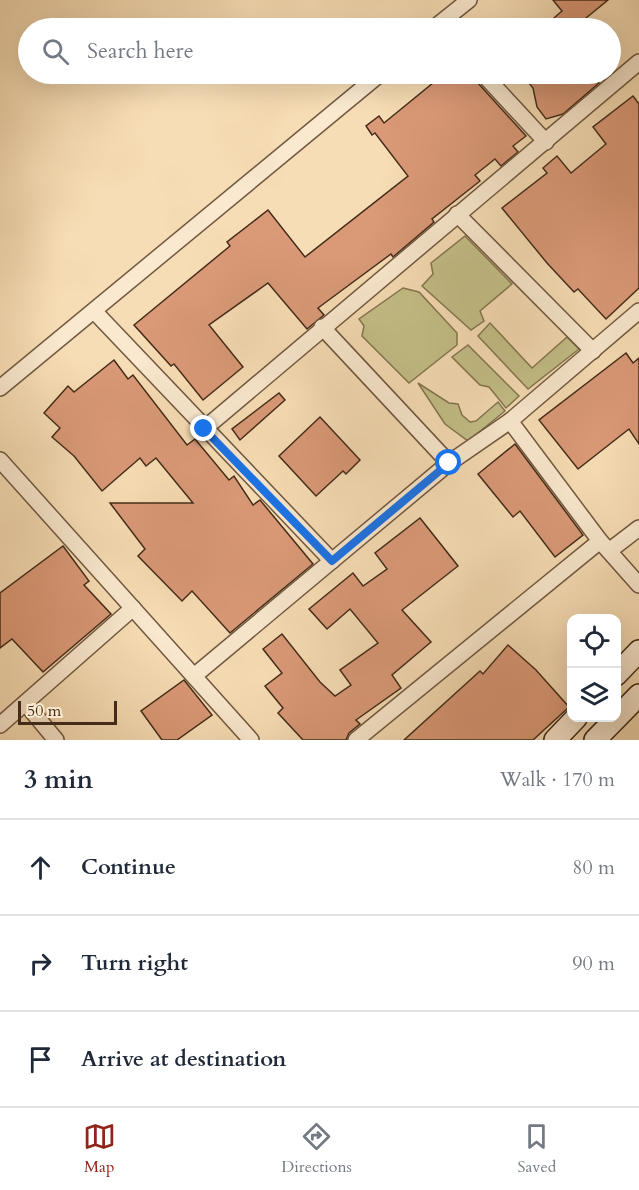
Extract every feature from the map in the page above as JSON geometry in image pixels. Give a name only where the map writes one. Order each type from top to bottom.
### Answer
[{"type":"main road","points":[[621,670],[639,651]]},
{"type":"main road","points":[[595,740],[639,695]]},
{"type":"main road","points":[[555,740],[571,722]]},
{"type":"street","points":[[448,18],[469,0]]},
{"type":"street","points":[[621,77],[639,62]]},
{"type":"street","points":[[0,388],[368,84]]},
{"type":"street","points":[[492,84],[546,142]]},
{"type":"street","points":[[204,429],[322,327],[613,84]]},
{"type":"street","points":[[457,214],[593,351]]},
{"type":"street","points":[[94,311],[332,561]]},
{"type":"street","points":[[194,676],[449,463],[510,421],[639,311]]},
{"type":"street","points":[[322,327],[449,463]]},
{"type":"street","points":[[510,421],[604,546],[639,585]]},
{"type":"street","points":[[0,460],[251,740]]},
{"type":"street","points":[[356,740],[604,546],[639,528]]},
{"type":"street","points":[[0,725],[133,608]]},
{"type":"street","points":[[26,704],[56,740]]},
{"type":"shaded area","points":[[465,236],[512,284],[480,311],[484,321],[471,330],[422,286],[433,274],[431,263]]},
{"type":"shaded area","points":[[403,288],[419,292],[457,333],[457,345],[409,383],[362,336],[364,326],[359,319]]},
{"type":"shaded area","points":[[490,323],[532,368],[567,337],[579,349],[528,389],[478,336]]},
{"type":"shaded area","points":[[468,345],[519,396],[506,408],[489,387],[480,385],[452,357]]},
{"type":"shaded area","points":[[418,383],[449,403],[458,404],[462,415],[470,422],[476,421],[498,402],[505,411],[468,441],[445,424]]},
{"type":"building","points":[[553,0],[608,0],[586,18],[554,18],[562,11]]},
{"type":"building","points":[[432,84],[479,84],[526,136],[513,146],[518,152],[501,166],[495,159],[475,175],[480,181],[432,219],[434,222],[393,257],[391,254],[318,308],[324,315],[307,329],[268,283],[209,325],[243,367],[203,400],[174,364],[171,366],[134,325],[230,246],[227,242],[268,210],[305,257],[408,176],[375,133],[372,135],[366,126],[379,116],[384,123]]},
{"type":"building","points":[[530,84],[598,84],[563,114],[546,119],[537,107],[533,88]]},
{"type":"building","points":[[633,96],[639,104],[639,288],[606,319],[578,289],[574,292],[502,208],[547,173],[543,168],[557,156],[571,173],[606,144],[593,127]]},
{"type":"building","points":[[626,353],[633,363],[639,358],[639,444],[629,429],[578,469],[539,420]]},
{"type":"building","points":[[114,360],[128,379],[133,375],[187,445],[195,439],[229,480],[234,476],[253,505],[260,500],[313,564],[230,633],[192,591],[182,601],[138,556],[145,549],[110,503],[193,503],[156,458],[146,466],[140,458],[102,491],[74,456],[52,437],[60,428],[44,413],[68,386],[74,392]]},
{"type":"building","points":[[279,393],[285,400],[240,440],[232,429]]},
{"type":"building","points":[[320,417],[360,460],[346,474],[343,471],[316,496],[279,456]]},
{"type":"building","points":[[515,444],[583,535],[555,557],[520,511],[513,517],[478,474]]},
{"type":"building","points":[[420,518],[458,566],[402,610],[431,642],[392,675],[401,688],[356,720],[360,724],[349,733],[346,740],[303,740],[278,713],[283,708],[265,686],[282,673],[263,649],[282,634],[320,682],[335,696],[351,685],[340,670],[378,643],[350,609],[327,629],[309,609],[353,573],[363,586],[387,569],[375,553]]},
{"type":"building","points":[[63,546],[89,581],[84,585],[111,614],[43,672],[12,639],[0,648],[0,593]]},
{"type":"building","points":[[508,645],[536,670],[567,705],[567,709],[533,740],[404,740],[480,671],[483,674]]},
{"type":"building","points":[[184,680],[212,715],[177,740],[162,740],[141,711]]},
{"type":"route","points":[[204,429],[332,561],[449,463]]}]
